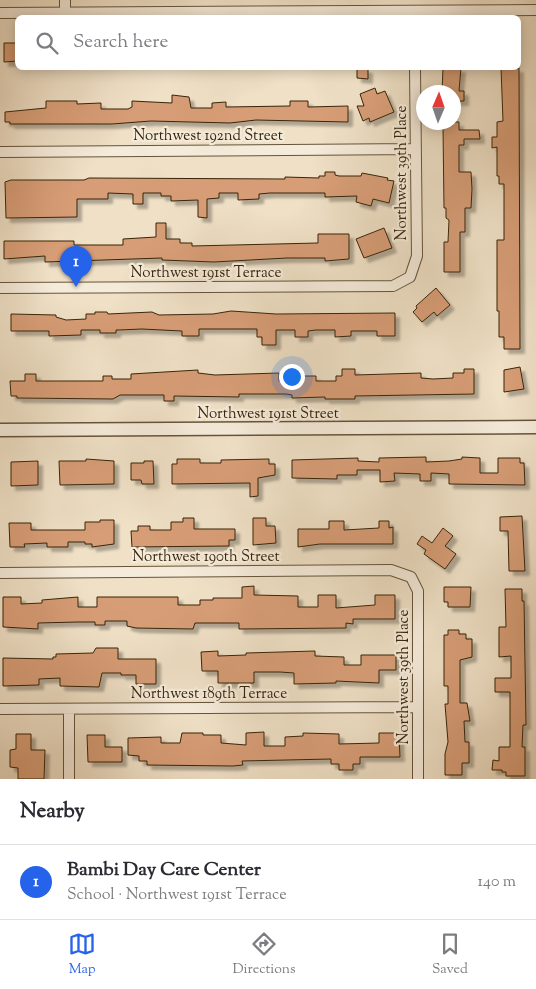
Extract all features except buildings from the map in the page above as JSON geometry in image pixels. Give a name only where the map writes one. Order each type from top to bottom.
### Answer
[{"type":"street","points":[[65,0],[65,13]]},
{"type":"street","points":[[0,13],[414,14],[536,10]]},
{"type":"street","name":"Northwest 39th Place","points":[[410,277],[417,256],[415,70]]},
{"type":"street","name":"Northwest 192nd Street","points":[[0,152],[416,149]]},
{"type":"street","name":"Northwest 191st Terrace","points":[[0,288],[393,286],[410,277]]},
{"type":"street","name":"Northwest 191st Street","points":[[0,430],[536,427]]},
{"type":"street","name":"Northwest 190th Street","points":[[0,572],[391,570],[410,577]]},
{"type":"street","name":"Northwest 39th Place","points":[[410,577],[418,591],[418,779]]},
{"type":"street","name":"Northwest 189th Terrace","points":[[0,710],[418,707]]},
{"type":"street","points":[[69,709],[69,779]]},
{"type":"place","name":"Bambi Day Care Center","points":[[76,287]]}]
